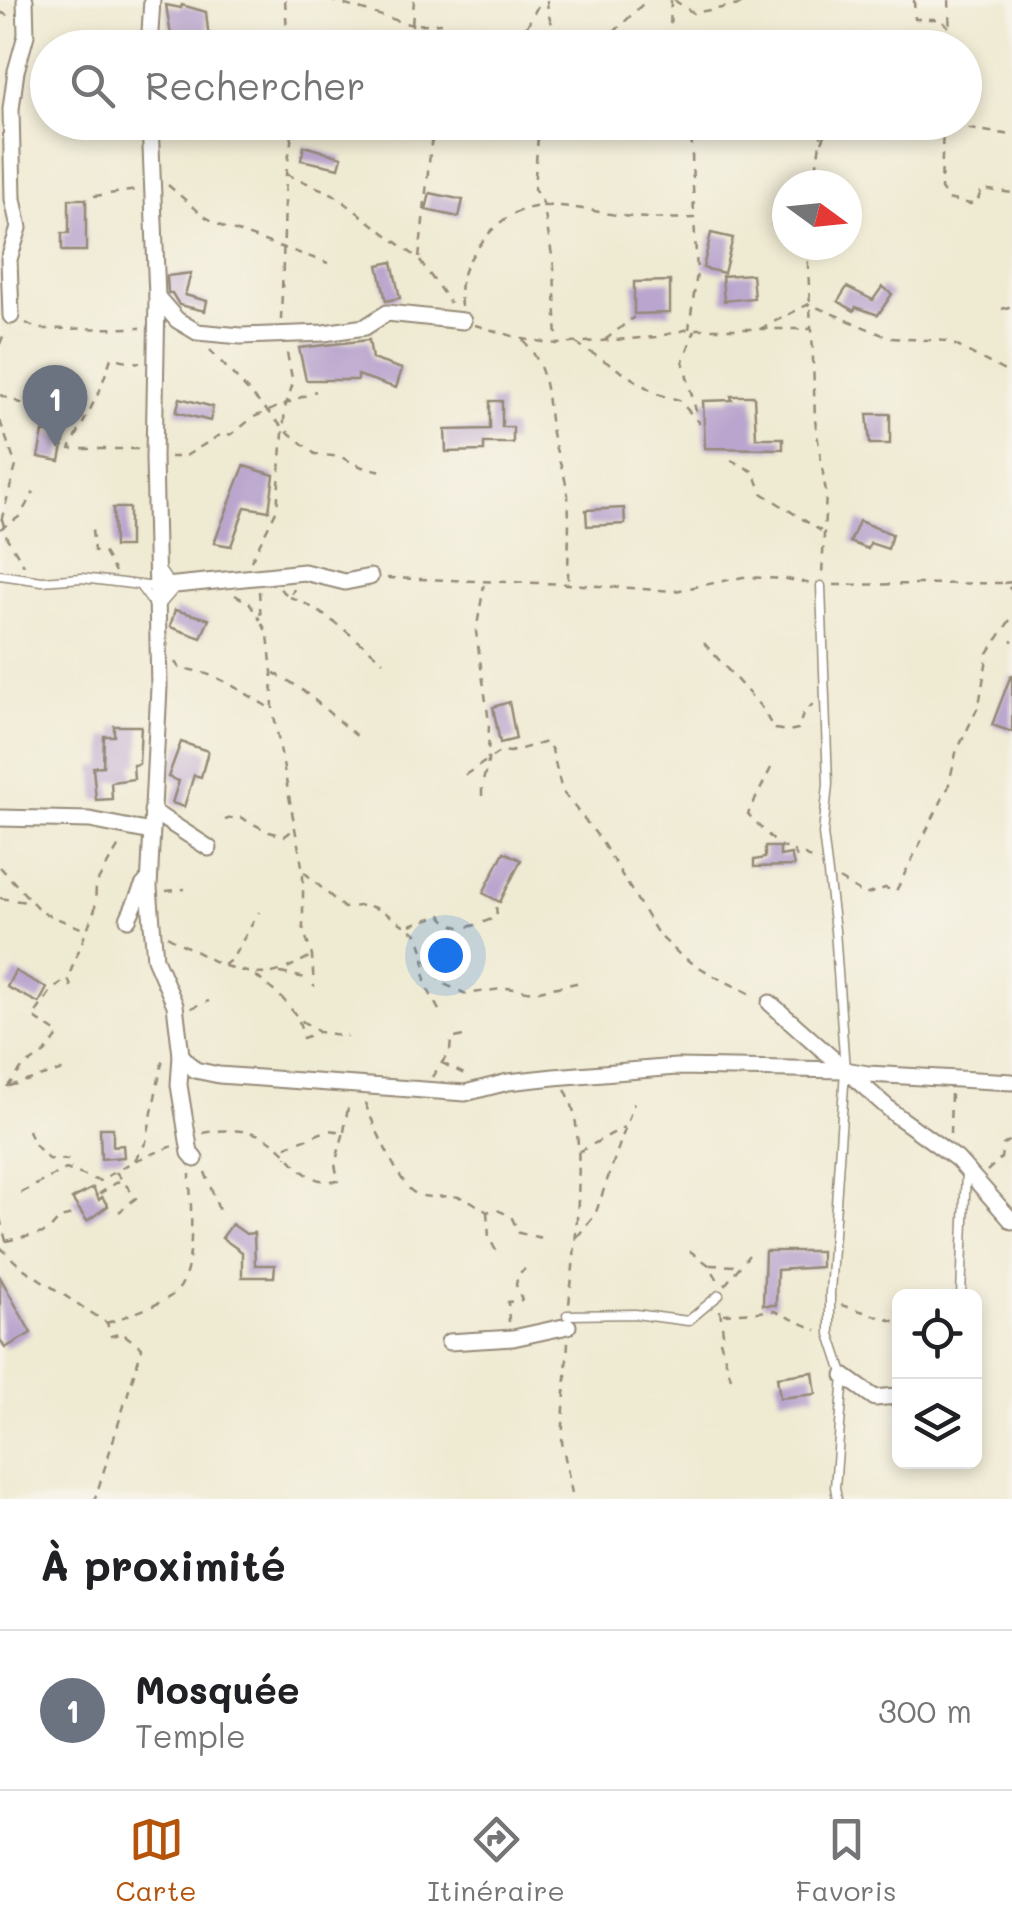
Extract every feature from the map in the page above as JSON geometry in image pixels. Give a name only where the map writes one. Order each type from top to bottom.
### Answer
[{"type":"street","points":[[12,316],[9,259],[19,228],[13,199],[11,109],[26,34],[25,0]]},
{"type":"street","points":[[151,30],[152,0]]},
{"type":"street","points":[[150,140],[157,297],[156,561],[148,586],[157,608],[158,642],[152,928],[155,959],[177,1035],[195,1070],[359,1087],[471,1092],[508,1082],[676,1067],[846,1070],[1012,1082]]},
{"type":"street","points":[[157,297],[177,320],[197,332],[241,336],[324,333],[365,327],[387,313],[463,321]]},
{"type":"street","points":[[148,586],[304,572],[345,582],[370,577]]},
{"type":"street","points":[[152,811],[209,848]]},
{"type":"street","points":[[0,818],[90,820],[151,839]]},
{"type":"street","points":[[129,832],[151,839]]},
{"type":"street","points":[[128,919],[142,886],[150,886]]},
{"type":"street","points":[[770,1003],[896,1115],[966,1168],[1012,1220]]},
{"type":"street","points":[[177,1035],[179,1085],[190,1153],[195,1159]]},
{"type":"street","points":[[449,1342],[507,1338],[568,1321]]},
{"type":"street","points":[[844,1376],[875,1398],[892,1396]]},
{"type":"lane","points":[[156,561],[166,580],[177,586],[157,608]]},
{"type":"lane","points":[[0,575],[42,580],[82,578],[148,586]]},
{"type":"lane","points":[[821,586],[828,698],[828,784],[822,834],[846,1070],[830,1305],[830,1334],[844,1376],[837,1499]]},
{"type":"lane","points":[[961,1289],[966,1168]]},
{"type":"lane","points":[[568,1321],[635,1314],[688,1321],[718,1296]]},
{"type":"path","points":[[285,0],[287,30]]},
{"type":"path","points":[[330,0],[412,25],[441,23]]},
{"type":"path","points":[[413,30],[414,0]]},
{"type":"path","points":[[525,30],[541,0]]},
{"type":"path","points":[[547,0],[555,30]]},
{"type":"path","points":[[617,30],[647,0]]},
{"type":"path","points":[[670,30],[673,0],[693,12],[750,3]]},
{"type":"path","points":[[914,0],[915,20],[939,19],[949,12]]},
{"type":"path","points":[[949,30],[950,0]]},
{"type":"path","points":[[939,19],[949,27]]},
{"type":"path","points":[[982,131],[1012,136]]},
{"type":"path","points":[[234,578],[257,554],[277,510],[283,428],[293,383],[281,332],[282,248],[291,140]]},
{"type":"path","points":[[431,140],[432,144]]},
{"type":"path","points":[[419,260],[433,140]]},
{"type":"path","points":[[537,140],[534,188],[543,203],[554,267],[557,344]]},
{"type":"path","points":[[688,329],[697,272],[691,140]]},
{"type":"path","points":[[816,170],[821,140]]},
{"type":"path","points":[[820,148],[823,140]]},
{"type":"path","points":[[943,140],[941,190],[948,199],[970,204],[977,202],[982,189],[1012,192]]},
{"type":"path","points":[[94,196],[133,192],[145,186],[151,164]]},
{"type":"path","points":[[151,164],[162,180],[204,216],[237,232],[328,264]]},
{"type":"path","points":[[286,174],[333,194],[419,260],[463,321],[523,339],[557,344],[656,338],[688,329],[812,330]]},
{"type":"path","points":[[463,321],[458,280],[490,231],[513,214],[543,203],[649,219],[694,218]]},
{"type":"path","points":[[807,260],[815,420],[826,493],[821,586]]},
{"type":"path","points":[[759,330],[808,304]]},
{"type":"path","points":[[808,304],[890,338],[948,341],[1012,374]]},
{"type":"path","points":[[1002,309],[1012,306]]},
{"type":"path","points":[[12,316],[38,329],[157,327]]},
{"type":"path","points":[[604,341],[634,317]]},
{"type":"path","points":[[576,343],[657,394],[679,400],[699,423],[683,361],[696,329]]},
{"type":"path","points":[[197,332],[218,361],[283,428],[315,454],[341,457],[362,467],[388,472]]},
{"type":"path","points":[[523,339],[543,368],[549,391],[551,431],[568,496],[568,584]]},
{"type":"path","points":[[155,365],[111,358],[100,390],[70,449],[184,457],[269,411],[316,391]]},
{"type":"path","points":[[0,395],[26,405],[36,424]]},
{"type":"path","points":[[0,421],[16,466],[2,527],[24,564],[42,580]]},
{"type":"path","points":[[731,460],[754,472],[762,493],[823,532]]},
{"type":"path","points":[[2,527],[19,516],[34,492]]},
{"type":"path","points":[[92,530],[94,551],[103,552],[113,566],[118,584]]},
{"type":"path","points":[[258,574],[261,622]]},
{"type":"path","points":[[370,577],[675,591],[743,578],[787,579],[821,586],[1012,582]]},
{"type":"path","points":[[482,796],[489,722],[476,632],[484,583]]},
{"type":"path","points":[[1003,583],[1012,590]]},
{"type":"path","points":[[235,596],[248,603],[268,635],[273,710],[303,871],[303,928],[312,956],[314,987]]},
{"type":"path","points":[[290,597],[313,607],[383,661]]},
{"type":"path","points":[[770,768],[748,814],[780,847],[793,849],[798,858],[805,855],[864,895],[885,888],[896,891],[948,788],[956,753],[978,705],[988,653],[1012,617]]},
{"type":"path","points":[[158,642],[180,669],[197,670],[220,680],[273,710]]},
{"type":"path","points":[[704,643],[761,706],[774,728],[788,732],[798,729],[802,714],[818,700],[828,698]]},
{"type":"path","points":[[272,672],[290,680],[362,740]]},
{"type":"path","points":[[465,775],[501,751],[546,742],[552,750],[562,792],[600,839],[658,934],[681,956],[770,1003]]},
{"type":"path","points":[[225,820],[238,816],[285,836],[295,828]]},
{"type":"path","points":[[63,1070],[7,1087],[22,1067],[45,1053],[59,1034],[33,1017],[51,992],[68,978],[95,909],[96,884],[115,847],[129,832]]},
{"type":"path","points":[[0,868],[41,912],[88,930]]},
{"type":"path","points":[[303,871],[344,908],[366,905],[408,926],[417,934],[428,966],[442,983],[466,994],[508,988],[534,992],[581,982]]},
{"type":"path","points":[[150,886],[184,890]]},
{"type":"path","points":[[0,898],[34,903]]},
{"type":"path","points":[[408,926],[440,915],[449,925],[467,928],[498,917],[496,905]]},
{"type":"path","points":[[222,966],[232,959],[259,912]]},
{"type":"path","points":[[152,928],[222,966],[256,976],[299,1019],[319,1032],[348,1036]]},
{"type":"path","points":[[424,953],[426,984],[442,1016]]},
{"type":"path","points":[[256,976],[278,972],[312,956]]},
{"type":"path","points":[[278,972],[313,979]]},
{"type":"path","points":[[68,978],[71,987]]},
{"type":"path","points":[[134,1161],[146,1142],[164,1058],[164,1035],[177,1035],[209,1001]]},
{"type":"path","points":[[299,1019],[303,1038],[319,1032]]},
{"type":"path","points":[[422,1090],[450,1051],[451,1039],[463,1036],[466,1028]]},
{"type":"path","points":[[442,1063],[468,1075],[471,1092]]},
{"type":"path","points":[[554,1077],[573,1101],[577,1125],[576,1238],[562,1442],[573,1499]]},
{"type":"path","points":[[952,1078],[950,1141],[966,1168],[990,1169],[1001,1158],[1003,1145],[1012,1138]]},
{"type":"path","points":[[21,1193],[66,1169],[99,1181],[134,1161],[208,1131],[266,1138],[310,1180],[338,1182],[335,1164],[347,1106],[359,1087]]},
{"type":"path","points":[[359,1087],[374,1129],[383,1138],[400,1178],[413,1192],[429,1197],[462,1196],[487,1212],[500,1211],[512,1216],[519,1233],[542,1238]]},
{"type":"path","points":[[576,1238],[595,1214],[634,1102]]},
{"type":"path","points":[[576,1154],[626,1126]]},
{"type":"path","points":[[28,1130],[48,1159],[68,1160],[72,1170]]},
{"type":"path","points":[[286,1157],[287,1146],[328,1130],[344,1132]]},
{"type":"path","points":[[107,1322],[178,1291],[189,1263],[191,1160],[202,1165],[220,1213]]},
{"type":"path","points":[[115,1170],[136,1198],[119,1212]]},
{"type":"path","points":[[99,1194],[121,1180]]},
{"type":"path","points":[[487,1212],[489,1237],[499,1257]]},
{"type":"path","points":[[6,1241],[48,1232],[60,1218],[76,1214]]},
{"type":"path","points":[[0,1218],[6,1241],[2,1249],[22,1267],[107,1322],[112,1336],[122,1333],[142,1348],[95,1499]]},
{"type":"path","points":[[718,1296],[749,1255]]},
{"type":"path","points":[[709,1265],[738,1265]]},
{"type":"path","points":[[507,1338],[508,1302],[522,1300],[516,1284],[518,1274],[526,1268]]},
{"type":"path","points":[[830,1305],[835,1303],[892,1321]]},
{"type":"path","points":[[722,1314],[774,1311],[830,1334]]},
{"type":"building","points":[[166,5],[206,12],[208,30],[170,30]]},
{"type":"building","points":[[304,146],[342,157],[339,168],[301,160]]},
{"type":"building","points":[[430,193],[463,200],[459,217],[426,210]]},
{"type":"building","points":[[69,199],[86,199],[86,251],[62,251],[62,233],[69,233]]},
{"type":"building","points":[[711,233],[733,238],[724,273],[703,268]]},
{"type":"building","points":[[392,262],[400,298],[386,301],[378,265]]},
{"type":"building","points":[[191,273],[185,295],[207,301],[205,311],[179,305],[168,293],[167,276]]},
{"type":"building","points":[[752,274],[754,298],[724,301],[722,276]]},
{"type":"building","points":[[670,281],[670,313],[634,314],[634,282]]},
{"type":"building","points":[[847,287],[873,300],[882,287],[892,294],[878,315],[856,307],[854,311],[838,301]]},
{"type":"building","points":[[369,340],[372,359],[402,369],[396,388],[358,375],[358,380],[306,380],[299,348]]},
{"type":"building","points":[[731,396],[754,396],[756,438],[783,438],[783,449],[705,448],[703,401],[732,400]]},
{"type":"building","points":[[180,398],[213,407],[210,421],[176,412]]},
{"type":"building","points":[[490,401],[502,401],[502,427],[513,427],[513,443],[484,443],[484,451],[446,452],[445,430],[490,429]]},
{"type":"building","points":[[867,414],[890,414],[890,444],[870,444]]},
{"type":"building","points":[[43,432],[65,436],[60,461],[38,457]]},
{"type":"building","points":[[244,466],[274,475],[269,511],[245,507],[231,546],[214,543]]},
{"type":"building","points":[[113,508],[129,508],[129,547],[114,547]]},
{"type":"building","points":[[624,508],[625,524],[587,526],[586,510]]},
{"type":"building","points":[[859,521],[892,534],[888,549],[870,543],[868,549],[850,542]]},
{"type":"building","points":[[175,610],[209,619],[201,638],[170,627]]},
{"type":"building","points":[[1012,675],[1012,732],[992,725]]},
{"type":"building","points":[[509,702],[516,739],[500,743],[493,707]]},
{"type":"building","points":[[114,726],[141,726],[139,764],[133,765],[134,779],[111,782],[112,799],[96,800],[93,767],[103,766],[104,736],[114,736]]},
{"type":"building","points":[[181,742],[208,751],[201,777],[194,775],[184,807],[172,803],[179,781],[168,777]]},
{"type":"building","points":[[765,847],[780,847],[780,856],[791,854],[794,866],[754,867],[754,860],[765,858]]},
{"type":"building","points":[[504,852],[521,860],[500,902],[483,893]]},
{"type":"building","points":[[15,971],[47,988],[39,1003],[7,987]]},
{"type":"building","points":[[100,1128],[113,1128],[113,1146],[123,1145],[124,1157],[101,1159]]},
{"type":"building","points":[[93,1188],[99,1200],[102,1197],[108,1206],[87,1221],[72,1199]]},
{"type":"building","points":[[232,1224],[246,1234],[254,1233],[255,1265],[275,1265],[274,1277],[242,1277],[242,1252],[222,1238]]},
{"type":"building","points":[[765,1251],[821,1251],[821,1267],[777,1270],[776,1305],[763,1305]]},
{"type":"building","points":[[0,1277],[31,1333],[5,1348],[0,1339]]},
{"type":"building","points":[[813,1372],[816,1394],[780,1398],[777,1377]]},
{"type":"place","name":"Mosquée","points":[[55,447]]}]
